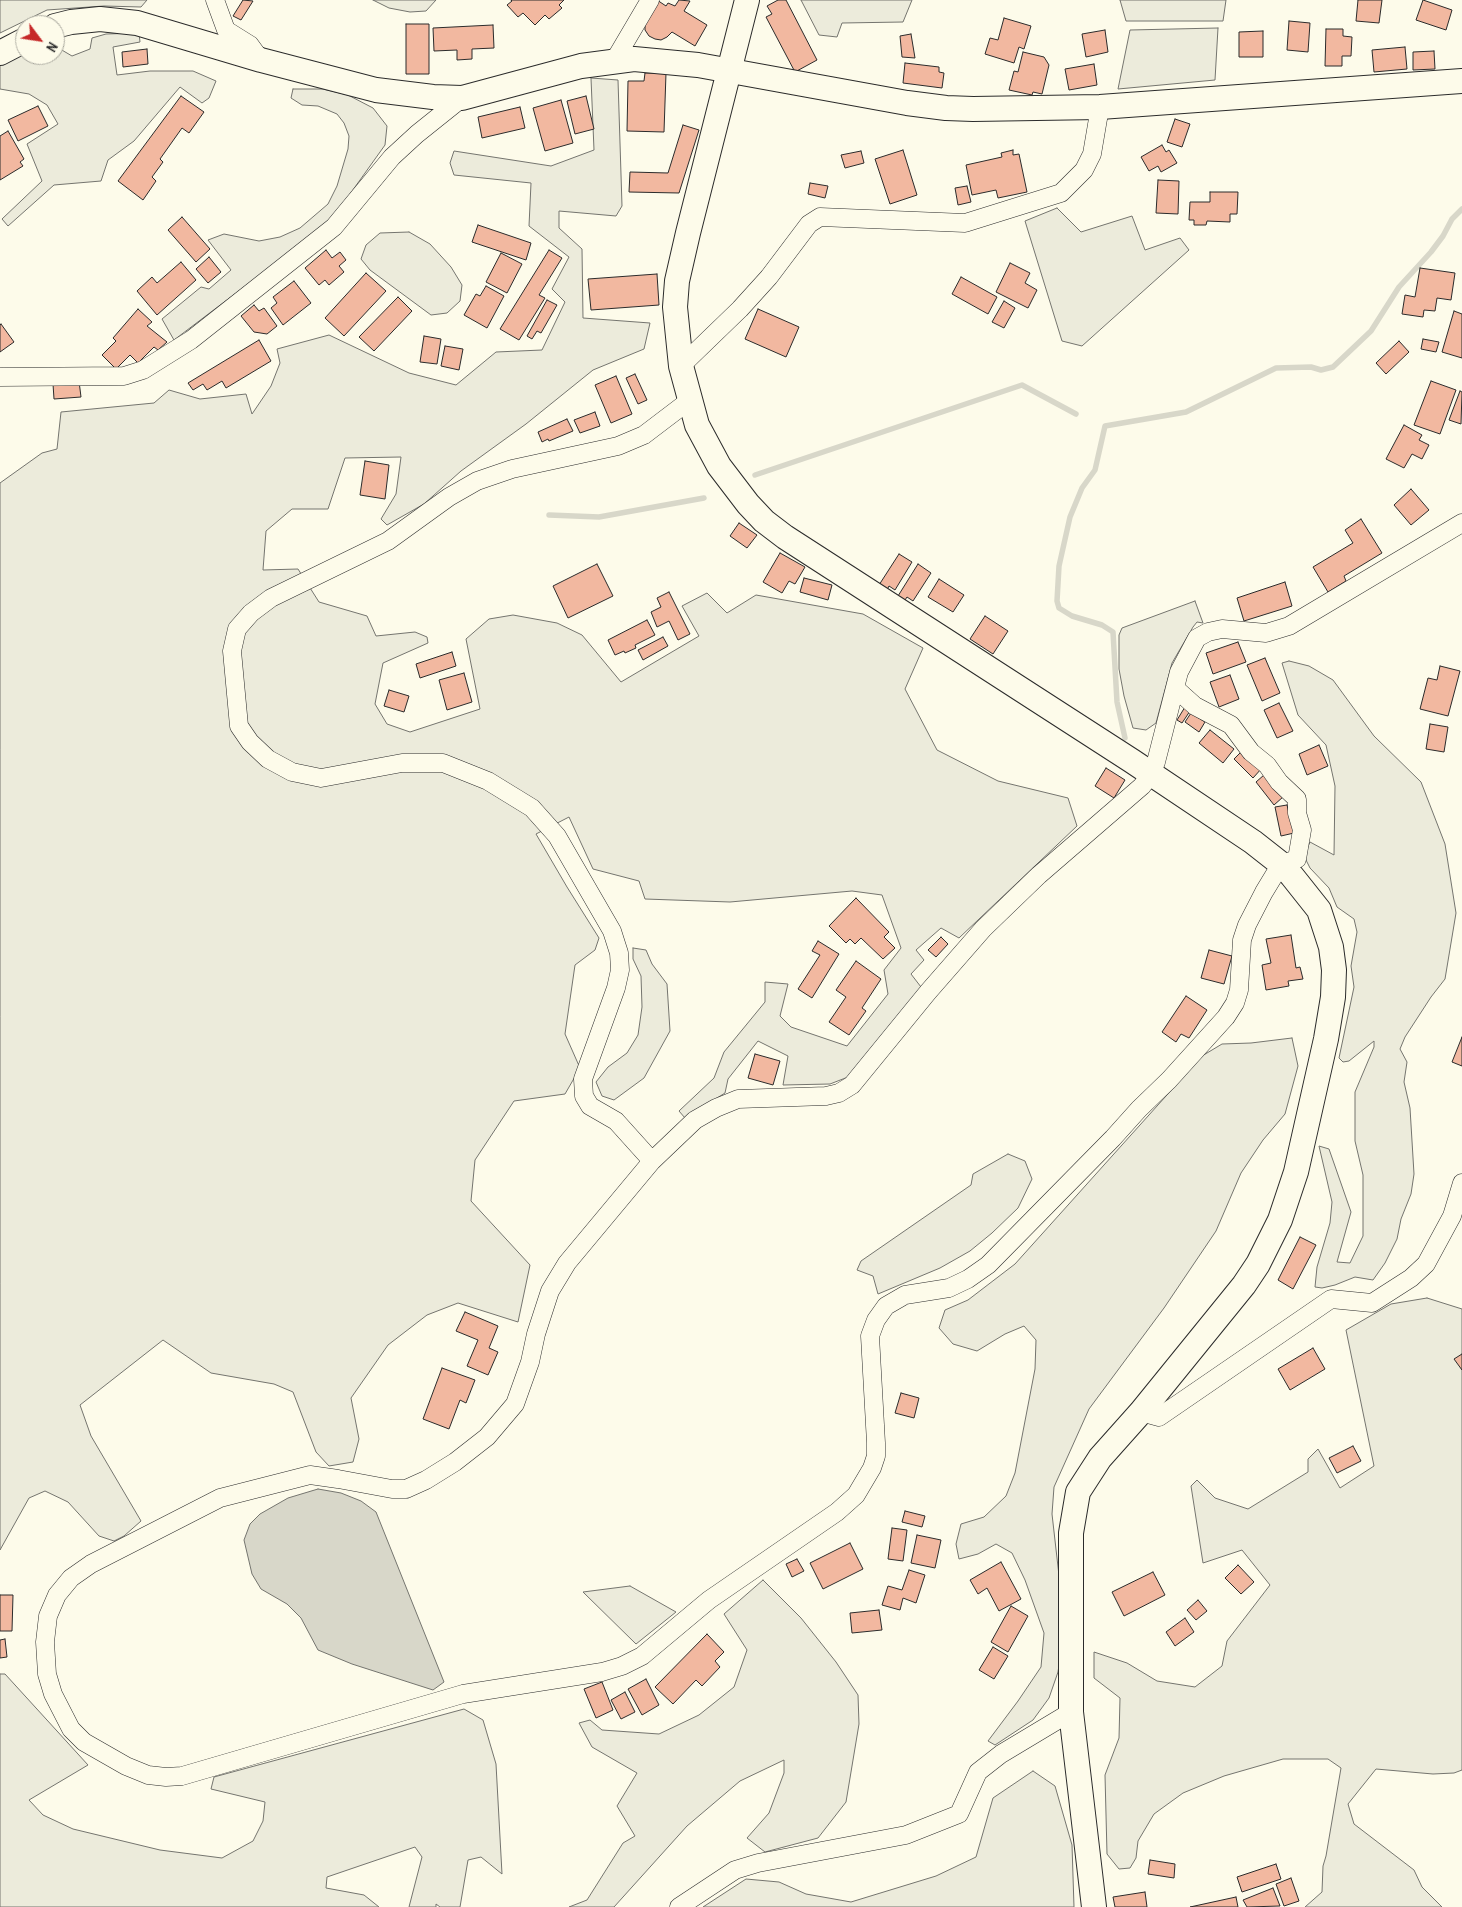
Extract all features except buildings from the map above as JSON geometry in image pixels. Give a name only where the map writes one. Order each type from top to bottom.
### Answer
[{"type":"street","points":[[215,0],[226,30],[250,45],[261,60]]},
{"type":"street","points":[[614,61],[650,0]]},
{"type":"street","points":[[747,0],[677,281],[676,320],[681,366],[697,425],[719,466],[764,520],[785,537],[1151,774],[1253,842],[1281,864],[1319,910],[1331,947],[1334,970],[1333,997],[1326,1039],[1296,1172],[1280,1220],[1258,1264],[1244,1285],[1141,1412],[1100,1458],[1078,1492],[1072,1533],[1071,1712],[1094,1907]]},
{"type":"street","points":[[65,24],[100,19],[137,23],[261,60],[376,90],[433,97],[462,98],[581,66],[634,59],[698,65],[907,103],[973,110],[1100,107],[1462,81]]},
{"type":"street","points":[[0,53],[15,45]]},
{"type":"street","points":[[0,376],[124,376],[143,370],[191,340],[334,227],[392,157],[462,98]]},
{"type":"street","points":[[681,366],[740,309],[769,277],[809,224],[820,217],[965,224],[1061,193],[1084,170],[1092,154],[1100,107]]},
{"type":"street","points":[[652,1161],[616,1121],[590,1106],[584,1096],[583,1079],[616,988],[620,970],[619,953],[612,931],[557,836],[532,808],[488,781],[442,763],[402,763],[321,778],[292,772],[268,759],[250,742],[239,726],[232,651],[237,629],[250,613],[271,598],[388,541],[449,497],[477,482],[512,469],[618,446],[644,434],[690,400]]},
{"type":"street","points":[[1175,688],[1195,706],[1231,725],[1251,752],[1267,765],[1279,782],[1297,799],[1297,813],[1302,830],[1297,859],[1281,864],[1264,892],[1248,925],[1242,940],[1239,990],[1235,1003],[1226,1016],[1169,1080],[988,1265],[968,1279],[949,1288],[905,1295],[886,1306],[876,1320],[870,1336],[876,1456],[872,1468],[856,1495],[837,1512],[709,1600],[642,1656],[622,1666],[602,1672],[462,1694],[182,1776],[148,1776],[84,1742],[71,1729],[53,1694],[47,1674],[46,1642],[48,1616],[57,1595],[71,1578],[91,1564],[220,1498],[310,1475],[338,1478],[392,1489],[406,1489],[426,1480],[455,1462],[487,1437],[514,1404],[530,1362],[536,1334],[550,1291],[566,1263],[652,1161],[695,1120],[716,1108],[738,1099],[826,1096],[839,1093],[852,1085],[983,929],[1039,875],[1142,786],[1151,774],[1156,762],[1179,672],[1197,638],[1222,629],[1266,633],[1289,626],[1462,524]]},
{"type":"street","points":[[1141,1412],[1159,1417],[1331,1299],[1372,1303],[1411,1278],[1426,1264],[1452,1216],[1462,1183]]},
{"type":"street","points":[[679,1907],[735,1870],[906,1835],[959,1814],[978,1772],[1001,1754],[1071,1712]]},
{"type":"shaded area","points":[[0,0],[147,0],[141,7],[104,6],[47,10],[37,15],[15,15],[15,26],[0,33]]},
{"type":"shaded area","points":[[373,0],[436,0],[426,11],[410,12],[389,8]]},
{"type":"shaded area","points":[[801,0],[912,0],[903,22],[842,23],[837,37],[819,35]]},
{"type":"shaded area","points":[[1120,0],[1226,0],[1223,21],[1126,21]]},
{"type":"shaded area","points":[[1218,28],[1215,80],[1118,89],[1130,30]]},
{"type":"shaded area","points":[[139,33],[140,42],[113,47],[117,75],[150,71],[193,71],[216,81],[209,98],[202,103],[180,87],[134,141],[108,160],[101,181],[54,185],[8,226],[2,219],[42,181],[27,144],[58,124],[47,105],[29,94],[0,89],[0,62],[15,56],[15,65],[65,65],[65,52],[72,56],[90,49],[92,38],[106,34]]},
{"type":"shaded area","points":[[591,78],[618,80],[622,206],[616,216],[559,211],[559,228],[582,249],[583,318],[650,323],[644,349],[593,370],[526,424],[461,471],[424,504],[387,525],[381,519],[396,494],[401,457],[345,458],[328,509],[292,509],[266,531],[263,570],[298,569],[319,602],[367,616],[376,636],[415,632],[427,637],[428,643],[383,663],[375,704],[387,724],[410,732],[480,709],[466,639],[489,619],[513,615],[557,623],[582,635],[621,682],[699,636],[682,606],[707,593],[727,613],[756,595],[863,614],[923,648],[905,689],[937,750],[998,781],[1068,798],[1077,826],[959,938],[941,928],[916,950],[924,960],[911,974],[921,987],[848,1077],[830,1084],[783,1085],[788,1056],[758,1041],[728,1079],[725,1093],[685,1118],[679,1111],[714,1078],[724,1052],[765,1002],[765,982],[788,984],[780,1016],[791,1027],[847,1046],[888,994],[884,970],[901,948],[882,895],[852,891],[730,902],[645,899],[639,881],[593,869],[569,817],[536,834],[599,938],[595,950],[575,965],[565,1034],[580,1068],[565,1094],[514,1101],[475,1160],[471,1201],[530,1265],[518,1322],[458,1303],[427,1315],[388,1345],[351,1398],[359,1439],[353,1462],[329,1466],[316,1452],[293,1392],[274,1384],[211,1373],[163,1340],[80,1405],[91,1436],[141,1521],[124,1536],[114,1541],[99,1536],[68,1502],[45,1491],[29,1498],[0,1550],[0,483],[42,453],[57,449],[61,412],[154,403],[169,390],[200,399],[246,394],[252,414],[271,386],[280,363],[277,349],[329,335],[409,373],[456,385],[496,352],[542,350],[565,302],[552,289],[569,257],[529,226],[531,183],[454,175],[450,163],[454,151],[551,166],[594,150]]},
{"type":"shaded area","points":[[293,89],[323,89],[348,95],[373,108],[387,126],[385,145],[340,208],[324,224],[174,340],[162,319],[201,287],[209,289],[231,270],[208,240],[224,234],[259,241],[280,237],[300,228],[328,204],[337,186],[348,149],[349,136],[344,123],[337,114],[318,106],[302,105],[291,98]]},
{"type":"shaded area","points":[[1057,208],[1081,232],[1132,216],[1145,250],[1180,238],[1189,250],[1082,346],[1062,341],[1025,221]]},
{"type":"shaded area","points":[[409,232],[430,244],[451,267],[462,285],[460,301],[447,313],[431,315],[370,270],[361,259],[366,245],[380,233]]},
{"type":"shaded area","points":[[1195,601],[1203,623],[1197,622],[1193,627],[1172,663],[1156,723],[1146,730],[1133,728],[1119,669],[1119,635],[1122,628]]},
{"type":"shaded area","points":[[1289,661],[1309,666],[1333,680],[1374,736],[1421,782],[1445,844],[1456,913],[1445,979],[1405,1037],[1400,1049],[1407,1062],[1404,1082],[1410,1108],[1414,1174],[1411,1194],[1401,1219],[1397,1239],[1385,1263],[1373,1280],[1355,1277],[1322,1288],[1315,1287],[1317,1267],[1330,1223],[1332,1202],[1319,1146],[1329,1149],[1351,1212],[1337,1262],[1350,1263],[1363,1236],[1363,1175],[1355,1141],[1355,1092],[1374,1047],[1374,1041],[1349,1061],[1343,1062],[1339,1058],[1354,987],[1351,966],[1357,932],[1354,919],[1337,907],[1329,888],[1310,868],[1304,856],[1310,842],[1334,855],[1335,786],[1326,745],[1298,715],[1282,663]]},
{"type":"shaded area","points":[[633,948],[646,950],[652,964],[667,984],[670,1031],[644,1078],[614,1100],[602,1096],[596,1082],[608,1067],[627,1053],[638,1035],[642,1007],[641,976],[633,959]]},
{"type":"shaded area","points":[[1292,1038],[1298,1066],[1285,1114],[1263,1140],[1241,1173],[1216,1231],[1164,1308],[1089,1409],[1054,1487],[1052,1514],[1062,1602],[1063,1637],[1058,1672],[1049,1698],[1033,1720],[995,1745],[988,1741],[1041,1667],[1044,1633],[1025,1580],[1012,1553],[996,1544],[978,1554],[959,1559],[956,1544],[961,1524],[984,1517],[1006,1496],[1015,1473],[1035,1369],[1036,1340],[1024,1326],[1005,1334],[977,1351],[953,1344],[939,1328],[945,1310],[968,1300],[1015,1264],[1202,1056],[1222,1044]]},
{"type":"shaded area","points":[[1008,1154],[1025,1161],[1032,1179],[1018,1208],[970,1251],[940,1268],[878,1294],[873,1276],[857,1270],[861,1261],[971,1185],[973,1174]]},
{"type":"shaded area","points":[[1427,1298],[1462,1309],[1462,1770],[1454,1773],[1433,1774],[1376,1769],[1348,1804],[1354,1824],[1414,1870],[1422,1887],[1442,1907],[1305,1907],[1322,1892],[1323,1866],[1341,1768],[1328,1759],[1283,1759],[1224,1776],[1183,1793],[1154,1814],[1138,1841],[1136,1858],[1130,1868],[1119,1869],[1107,1854],[1105,1775],[1119,1738],[1120,1698],[1094,1678],[1094,1652],[1127,1663],[1157,1681],[1195,1687],[1222,1666],[1227,1641],[1270,1585],[1242,1550],[1203,1563],[1191,1486],[1197,1480],[1215,1498],[1248,1509],[1308,1472],[1308,1459],[1318,1449],[1340,1488],[1374,1466],[1346,1330],[1391,1304]]},
{"type":"shaded area","points":[[318,1489],[341,1493],[361,1501],[376,1512],[444,1682],[433,1690],[352,1664],[318,1650],[301,1618],[287,1604],[261,1589],[252,1574],[244,1540],[250,1524],[260,1514],[288,1498]]},
{"type":"shaded area","points":[[763,1580],[801,1618],[836,1662],[858,1695],[859,1724],[846,1802],[818,1838],[765,1852],[747,1838],[769,1813],[784,1773],[784,1760],[740,1781],[687,1826],[614,1907],[569,1907],[587,1900],[623,1843],[635,1836],[617,1806],[637,1773],[592,1747],[579,1723],[590,1720],[602,1730],[659,1734],[699,1715],[734,1687],[747,1650],[724,1614]]},
{"type":"shaded area","points":[[630,1586],[676,1612],[636,1644],[583,1592]]},
{"type":"shaded area","points":[[0,1674],[5,1674],[88,1765],[29,1800],[43,1815],[73,1829],[160,1850],[222,1858],[253,1841],[263,1821],[265,1802],[211,1789],[214,1777],[464,1709],[483,1720],[496,1764],[502,1874],[481,1857],[468,1860],[460,1907],[440,1907],[436,1904],[436,1907],[409,1907],[422,1857],[415,1847],[327,1877],[326,1888],[364,1895],[379,1907],[0,1907]]},
{"type":"shaded area","points":[[1033,1771],[1055,1786],[1072,1845],[1074,1907],[703,1907],[746,1879],[779,1882],[806,1894],[851,1902],[936,1876],[976,1857],[993,1798]]},
{"type":"waterway","points":[[1125,738],[1117,702],[1113,632],[1102,625],[1072,616],[1059,608],[1057,601],[1059,566],[1070,517],[1082,488],[1095,470],[1105,426],[1186,412],[1276,368],[1311,367],[1321,370],[1333,367],[1371,331],[1399,287],[1431,252],[1443,236],[1452,219],[1462,209]]},
{"type":"waterway","points":[[755,475],[1022,385],[1076,414]]},
{"type":"waterway","points":[[549,515],[599,517],[704,498]]}]
